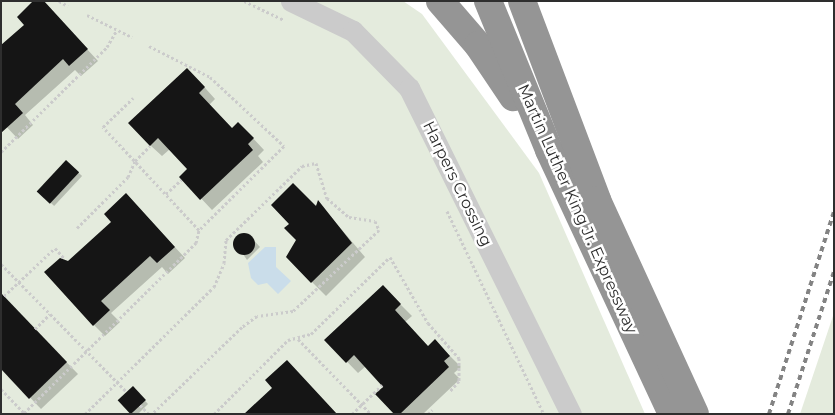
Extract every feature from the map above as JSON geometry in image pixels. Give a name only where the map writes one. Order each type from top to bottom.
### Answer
[{"type":"highway","points":[[440,1],[478,45],[549,150]]},
{"type":"highway","name":"Martin Luther King Jr. Expressway","points":[[488,1],[549,150],[672,414]]},
{"type":"highway","name":"Martin Luther King Jr. Expressway","points":[[522,1],[597,200],[695,414]]},
{"type":"street","name":"Harpers Crossing","points":[[289,12],[353,31],[409,88],[571,414]]},
{"type":"path","points":[[59,1],[68,6]]},
{"type":"path","points":[[244,1],[289,12]]},
{"type":"path","points":[[87,15],[132,38]]},
{"type":"path","points":[[1,152],[107,47],[117,30]]},
{"type":"path","points":[[1,389],[24,412],[187,254],[199,230],[284,146],[210,77],[149,46]]},
{"type":"path","points":[[133,98],[102,127],[199,230]]},
{"type":"path","points":[[77,228],[128,177],[135,161],[150,146]]},
{"type":"path","points":[[85,414],[214,287],[224,263],[226,240],[302,166],[316,163],[327,198],[349,217],[376,222],[379,230],[293,311],[257,316],[242,327],[151,414],[140,405]]},
{"type":"path","points":[[166,194],[182,180]]},
{"type":"path","points":[[444,204],[544,414]]},
{"type":"path","points":[[4,296],[55,248],[64,258]]},
{"type":"path","points":[[214,414],[288,340],[298,340],[311,334],[390,257],[428,323],[459,358],[459,381],[450,391]]},
{"type":"path","points":[[1,264],[127,392]]},
{"type":"path","points":[[35,328],[50,314]]},
{"type":"path","points":[[298,340],[371,414]]},
{"type":"path","points":[[352,414],[382,385]]},
{"type":"path","points":[[428,414],[432,410]]},
{"type":"shaded area","points":[[1,1],[403,1],[422,14],[539,173],[645,414],[1,414]]},
{"type":"shaded area","points":[[834,313],[834,414],[800,414]]},
{"type":"water","points":[[265,247],[276,247],[276,267],[291,281],[278,294],[267,283],[258,285],[251,278],[248,263]]},
{"type":"building","points":[[33,1],[44,1],[88,49],[69,66],[63,59],[15,104],[23,113],[1,133],[1,45],[24,25],[17,17]]},
{"type":"building","points":[[187,68],[205,87],[199,93],[232,128],[238,122],[254,138],[248,144],[253,150],[200,200],[179,177],[187,169],[158,138],[150,146],[128,123]]},
{"type":"building","points":[[66,160],[79,172],[50,204],[37,191]]},
{"type":"building","points":[[293,183],[316,206],[318,200],[352,243],[311,283],[286,257],[296,240],[284,228],[289,224],[271,205]]},
{"type":"building","points":[[126,193],[175,247],[157,263],[150,256],[101,301],[110,310],[93,326],[44,272],[60,258],[68,261],[111,222],[104,214]]},
{"type":"building","points":[[244,233],[254,240],[255,244],[248,254],[244,255],[234,248],[233,244],[240,234]]},
{"type":"building","points":[[383,285],[401,304],[395,310],[428,346],[435,339],[450,356],[444,361],[449,367],[400,414],[394,414],[375,394],[383,387],[354,355],[346,363],[324,340]]},
{"type":"building","points":[[1,293],[67,362],[29,399],[1,369]]},
{"type":"building","points":[[287,360],[337,414],[244,414],[272,388],[265,380]]},
{"type":"building","points":[[133,386],[146,400],[131,414],[118,400]]},
{"type":"railway","points":[[769,414],[834,212]]},
{"type":"railway","points":[[788,414],[834,272]]}]
